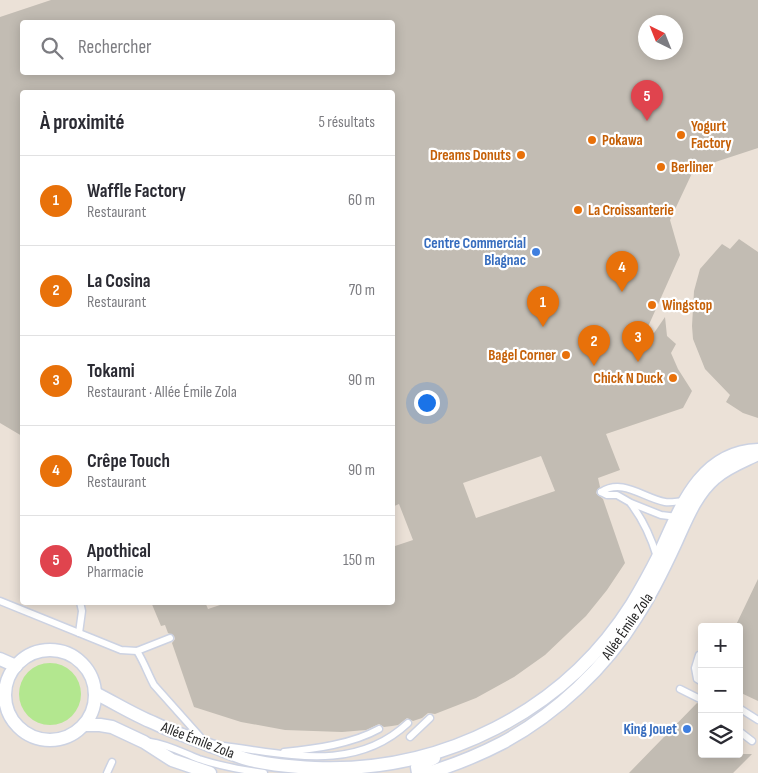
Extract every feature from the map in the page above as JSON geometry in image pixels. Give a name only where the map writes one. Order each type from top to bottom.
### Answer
[{"type":"street","name":"Allée Émile Zola","points":[[428,773],[455,764],[502,743],[532,725],[576,689],[608,647],[636,617],[659,578],[681,518],[685,501],[704,474],[716,464],[747,451],[758,452]]},
{"type":"street","name":"Allée Émile Zola","points":[[95,693],[154,723],[250,760],[297,767],[341,771],[390,764],[454,746],[486,733],[530,709],[608,647],[681,518],[714,478],[758,452]]},
{"type":"street","points":[[41,651],[60,651],[70,654],[85,666],[90,675],[95,693],[92,710],[84,725],[64,738],[52,740],[40,739],[29,735],[20,728],[12,719],[7,708],[3,683],[16,666],[23,659],[41,651]]},
{"type":"street","points":[[0,658],[16,666]]},
{"type":"street","name":"Allée Émile Zola","points":[[84,725],[100,724],[112,727],[144,742],[172,760],[204,771]]},
{"type":"street","name":"Allée Émile Zola","points":[[418,773],[417,767],[454,746]]},
{"type":"lane","points":[[681,518],[661,515],[617,495],[607,495],[601,492],[617,486],[666,502],[685,501]]},
{"type":"lane","points":[[631,503],[648,529],[657,558]]},
{"type":"lane","points":[[0,601],[121,650],[137,650],[170,638]]},
{"type":"lane","points":[[79,633],[82,611],[81,605]]},
{"type":"lane","points":[[137,650],[146,665],[148,675],[154,685],[207,744],[310,758],[338,756],[368,749],[397,734],[408,724]]},
{"type":"lane","points":[[698,658],[695,668],[698,680]]},
{"type":"lane","points":[[680,689],[698,698]]},
{"type":"lane","points":[[530,709],[528,721],[532,725]]},
{"type":"lane","points":[[743,711],[758,720]]},
{"type":"lane","points":[[410,737],[430,718]]},
{"type":"lane","points":[[274,752],[319,747],[370,734],[379,729]]},
{"type":"lane","points":[[743,734],[752,741]]},
{"type":"lane","points":[[144,742],[159,743],[191,756],[242,770],[264,773]]},
{"type":"lane","points":[[191,756],[204,771]]},
{"type":"lane","points":[[107,773],[112,762]]},
{"type":"green space","points":[[50,663],[62,665],[72,672],[79,682],[81,694],[79,706],[72,716],[62,723],[50,725],[38,723],[28,716],[21,706],[19,694],[21,682],[28,672],[38,665]]},
{"type":"building","name":"Centre Commercial Blagnac","points":[[51,0],[758,0],[758,148],[694,169],[670,220],[680,255],[647,329],[654,333],[665,317],[667,336],[676,344],[671,353],[678,369],[692,391],[683,408],[606,434],[620,470],[598,478],[600,487],[596,493],[603,499],[625,563],[607,590],[586,616],[545,655],[514,677],[476,698],[435,714],[428,713],[422,718],[413,721],[407,718],[398,725],[384,727],[379,724],[366,730],[342,732],[285,730],[241,722],[194,707],[172,643],[175,639],[174,636],[168,633],[165,625],[161,626],[152,605],[206,605],[208,609],[220,605],[395,605],[395,546],[413,540],[399,504],[395,506],[395,90],[20,90],[20,435],[0,423],[0,17]],"holes":[[[541,456],[555,491],[476,518],[463,483]]]},
{"type":"building","points":[[739,239],[758,252],[758,418],[743,413],[726,402],[730,395],[705,369],[693,339],[694,291],[700,269],[722,244],[730,249]]},
{"type":"building","points":[[758,579],[758,701],[743,694],[743,623],[737,623]]},
{"type":"building","name":"King Jouet","points":[[697,703],[698,758],[743,758],[743,754],[752,754],[733,773],[629,773]]},
{"type":"place","name":"Apothical","points":[[647,121]]},
{"type":"place","name":"Yogurt Factory","points":[[681,135]]},
{"type":"place","name":"Pokawa","points":[[592,140]]},
{"type":"place","name":"Dreams Donuts","points":[[521,155]]},
{"type":"place","name":"Berliner","points":[[661,167]]},
{"type":"place","name":"La Croissanterie","points":[[578,210]]},
{"type":"place","name":"Centre Commercial Blagnac","points":[[536,252]]},
{"type":"place","name":"Crêpe Touch","points":[[622,292]]},
{"type":"place","name":"Wingstop","points":[[652,305]]},
{"type":"place","name":"Waffle Factory","points":[[543,327]]},
{"type":"place","name":"Bagel Corner","points":[[566,355]]},
{"type":"place","name":"Tokami","points":[[638,362]]},
{"type":"place","name":"La Cosina","points":[[594,366]]},
{"type":"place","name":"Chick N Duck","points":[[673,378]]},
{"type":"place","name":"King Jouet","points":[[687,729]]}]
